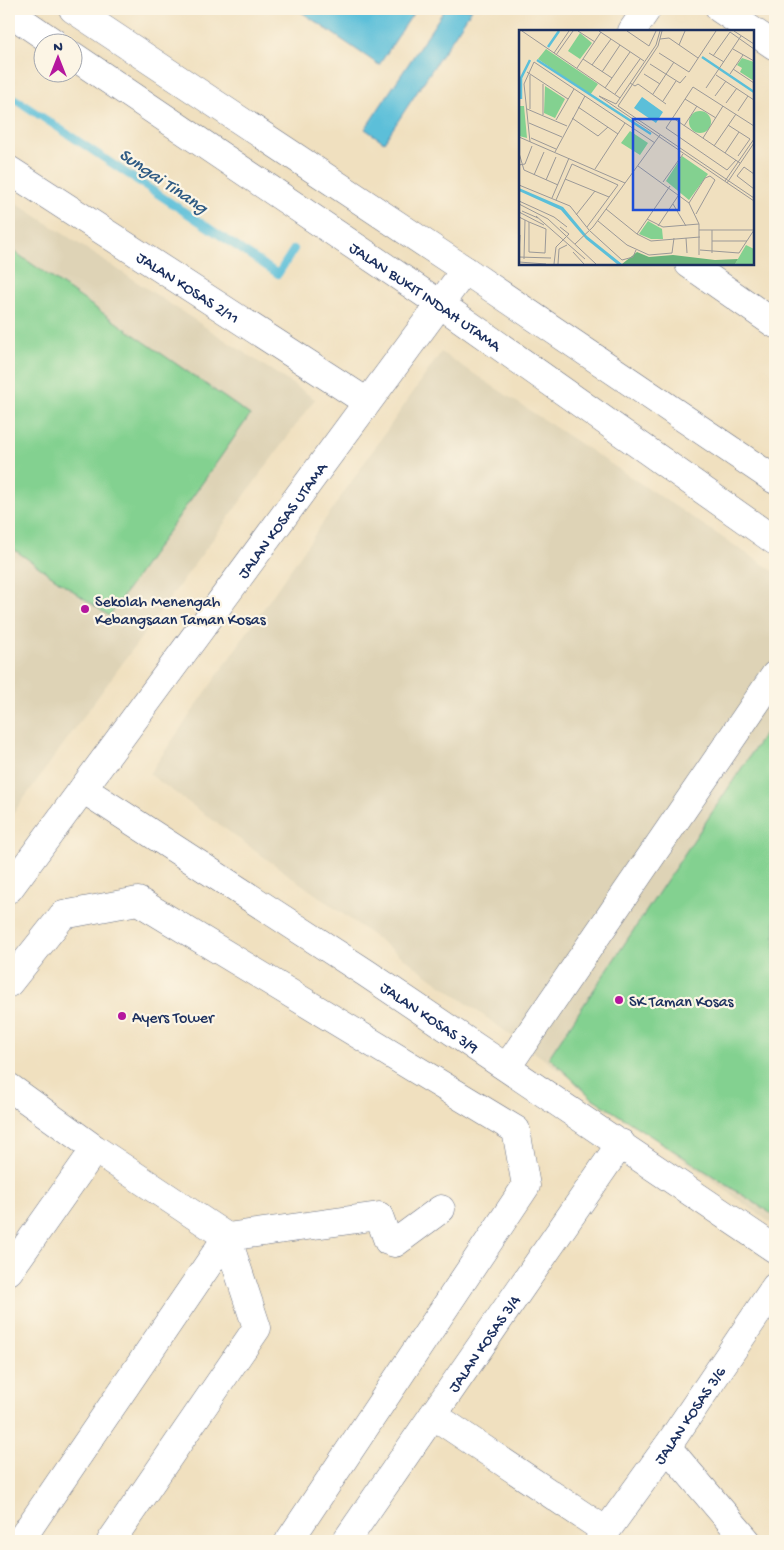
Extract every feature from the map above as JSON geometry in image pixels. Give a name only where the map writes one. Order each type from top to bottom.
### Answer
[{"type":"street","points":[[73,9],[775,480]]},
{"type":"street","points":[[633,30],[646,9]]},
{"type":"street","points":[[720,9],[751,30]]},
{"type":"street","points":[[9,12],[39,32]]},
{"type":"street","points":[[754,32],[775,46]]},
{"type":"street","name":"JALAN BUKIT INDAH UTAMA","points":[[82,62],[440,304],[775,541]]},
{"type":"street","name":"JALAN KOSAS 2/11","points":[[9,170],[367,402]]},
{"type":"street","points":[[690,265],[775,324]]},
{"type":"street","name":"JALAN KOSAS UTAMA","points":[[9,889],[464,270]]},
{"type":"street","points":[[507,1067],[775,675]]},
{"type":"street","name":"JALAN KOSAS 3/9","points":[[82,789],[366,973],[775,1249]]},
{"type":"street","points":[[9,983],[63,915],[138,901],[516,1130],[526,1186],[289,1541]]},
{"type":"street","points":[[9,1087],[94,1149],[228,1237],[257,1328],[111,1541]]},
{"type":"street","name":"JALAN KOSAS 3/4","points":[[346,1541],[620,1143]]},
{"type":"street","points":[[9,1271],[94,1149]]},
{"type":"street","points":[[20,1541],[228,1237],[379,1216],[388,1241],[394,1242],[441,1209]]},
{"type":"street","name":"JALAN KOSAS 3/6","points":[[603,1536],[667,1447],[775,1286]]},
{"type":"street","points":[[433,1415],[603,1536]]},
{"type":"street","points":[[667,1447],[747,1541]]},
{"type":"shaded area","name":"Sekolah Menengah Kebangsaan Taman Kosas","points":[[9,198],[315,399],[9,819]]},
{"type":"shaded area","name":"SK Taman Kosas","points":[[441,352],[775,572],[775,1226],[149,774]]},
{"type":"green space","points":[[9,248],[250,415],[109,616],[9,546]]},
{"type":"green space","points":[[775,718],[775,1216],[592,1098],[549,1057]]},
{"type":"water","points":[[297,9],[416,9],[379,65]]},
{"type":"water","points":[[445,9],[472,9],[384,142],[365,129]]},
{"type":"waterway","name":"Sungai Tinang","points":[[9,95],[278,274],[294,249]]},
{"type":"place","name":"Sekolah Menengah Kebangsaan Taman Kosas","points":[[85,609]]},
{"type":"place","name":"SK Taman Kosas","points":[[619,1000]]},
{"type":"place","name":"Ayers Tower","points":[[122,1016]]}]
